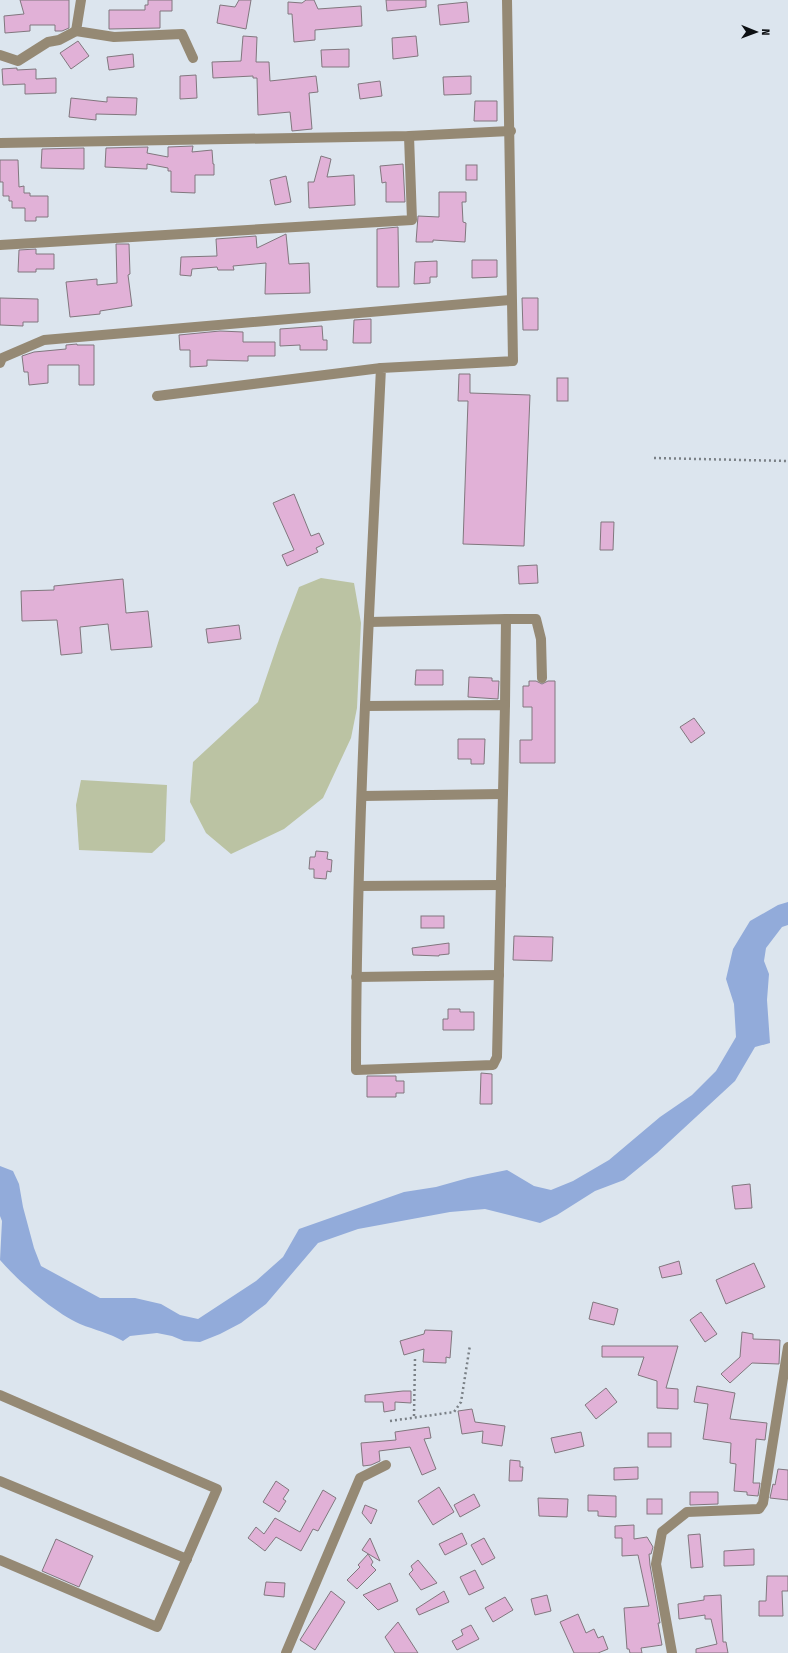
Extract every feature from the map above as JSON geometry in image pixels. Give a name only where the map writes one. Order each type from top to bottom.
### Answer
[{"type":"street","points":[[76,31],[82,0]]},
{"type":"street","points":[[157,396],[381,368],[513,361],[511,131],[507,0]]},
{"type":"street","points":[[0,55],[18,61],[48,42],[59,40],[76,31],[114,37],[182,34],[193,58]]},
{"type":"street","points":[[0,143],[409,136],[511,131]]},
{"type":"street","points":[[0,245],[412,220],[409,136]]},
{"type":"street","points":[[1,359],[44,340],[512,300]]},
{"type":"street","points":[[381,368],[365,706],[356,977],[356,1070],[493,1065],[497,1057],[506,619]]},
{"type":"street","points":[[369,622],[536,619],[541,639],[542,678]]},
{"type":"street","points":[[365,706],[505,705]]},
{"type":"street","points":[[362,796],[502,794]]},
{"type":"street","points":[[359,886],[501,885]]},
{"type":"street","points":[[356,977],[499,975]]},
{"type":"street","points":[[672,1653],[656,1564],[662,1532],[687,1512],[759,1509],[763,1503],[788,1347]]},
{"type":"street","points":[[0,1395],[217,1489],[157,1627],[0,1560]]},
{"type":"street","points":[[286,1653],[360,1478],[386,1465]]},
{"type":"street","points":[[0,1481],[187,1559]]},
{"type":"path","points":[[654,458],[788,461]]},
{"type":"path","points":[[390,1421],[414,1416],[454,1412],[461,1402],[470,1345]]},
{"type":"path","points":[[414,1416],[415,1359]]},
{"type":"green space","points":[[321,578],[354,583],[361,623],[357,708],[351,738],[323,798],[284,829],[231,854],[206,833],[190,802],[193,762],[258,702],[299,587]]},
{"type":"green space","points":[[81,780],[167,785],[165,841],[152,853],[79,850],[76,805]]},
{"type":"water","points":[[788,902],[788,925],[782,927],[766,948],[764,961],[769,974],[767,1000],[770,1043],[755,1047],[735,1081],[657,1153],[624,1180],[595,1191],[557,1215],[540,1223],[485,1209],[450,1212],[358,1229],[318,1243],[266,1304],[241,1323],[200,1342],[184,1341],[172,1336],[157,1333],[130,1336],[123,1341],[80,1324],[59,1312],[37,1296],[0,1260],[2,1221],[0,1216],[0,1166],[13,1171],[19,1184],[23,1207],[34,1248],[41,1266],[100,1298],[135,1298],[161,1304],[180,1315],[198,1319],[256,1281],[283,1257],[299,1229],[404,1192],[436,1187],[468,1178],[507,1170],[534,1186],[551,1190],[573,1181],[609,1160],[660,1117],[692,1095],[716,1071],[736,1037],[734,1004],[726,979],[733,949],[750,921],[778,905]]},
{"type":"building","points":[[20,0],[69,0],[69,28],[62,31],[55,31],[55,25],[30,25],[30,31],[5,33],[4,16],[24,14]]},
{"type":"building","points":[[148,0],[172,0],[172,11],[160,11],[160,28],[109,29],[109,10],[145,10],[145,5],[148,5]]},
{"type":"building","points":[[239,0],[251,0],[246,29],[217,23],[220,5],[235,7]]},
{"type":"building","points":[[306,0],[314,0],[318,9],[361,6],[362,26],[315,30],[315,40],[294,42],[292,14],[288,14],[288,2],[302,3]]},
{"type":"building","points":[[386,0],[426,0],[426,7],[387,11]]},
{"type":"building","points":[[467,2],[469,22],[440,25],[438,5]]},
{"type":"building","points":[[243,36],[257,37],[256,62],[269,62],[270,81],[316,76],[318,92],[309,93],[312,129],[292,131],[290,112],[258,115],[257,78],[253,78],[253,76],[213,78],[212,62],[241,61]]},
{"type":"building","points":[[416,36],[418,56],[393,59],[392,38]]},
{"type":"building","points":[[78,41],[89,56],[71,69],[60,53]]},
{"type":"building","points":[[349,49],[349,67],[322,67],[321,50]]},
{"type":"building","points":[[133,54],[134,67],[109,70],[107,57]]},
{"type":"building","points":[[17,68],[17,70],[36,69],[36,79],[56,78],[56,93],[25,94],[25,84],[3,85],[2,69]]},
{"type":"building","points":[[196,75],[197,98],[180,99],[180,76]]},
{"type":"building","points":[[471,76],[471,94],[444,95],[443,77]]},
{"type":"building","points":[[380,81],[382,96],[360,99],[358,84]]},
{"type":"building","points":[[107,97],[137,98],[136,115],[96,114],[96,120],[69,117],[71,98],[107,102]]},
{"type":"building","points":[[475,101],[497,101],[497,121],[474,121]]},
{"type":"building","points":[[193,146],[192,152],[212,150],[214,164],[214,175],[195,175],[195,193],[171,192],[171,171],[168,171],[168,168],[147,164],[147,169],[105,167],[106,148],[148,147],[147,153],[168,157],[168,147]]},
{"type":"building","points":[[84,148],[84,169],[41,168],[42,149]]},
{"type":"building","points":[[321,156],[331,159],[327,177],[354,175],[355,205],[309,208],[308,182],[314,182]]},
{"type":"building","points":[[0,160],[18,160],[19,187],[24,186],[24,193],[30,193],[30,196],[48,196],[48,217],[36,217],[36,221],[25,221],[25,208],[12,208],[12,201],[9,201],[9,196],[3,196],[3,182],[0,182]]},
{"type":"building","points":[[403,164],[405,202],[386,202],[386,182],[382,183],[380,166]]},
{"type":"building","points":[[466,165],[477,165],[477,180],[466,180]]},
{"type":"building","points":[[286,176],[291,202],[275,205],[270,180]]},
{"type":"building","points":[[439,192],[466,192],[466,202],[462,202],[463,222],[466,223],[465,242],[433,240],[433,242],[416,242],[418,216],[439,217]]},
{"type":"building","points":[[398,227],[399,287],[377,287],[377,229]]},
{"type":"building","points":[[286,234],[289,264],[309,263],[310,293],[265,294],[266,263],[233,266],[234,270],[218,270],[217,267],[192,269],[191,276],[180,275],[181,257],[217,256],[216,239],[256,236],[257,248]]},
{"type":"building","points":[[116,244],[129,244],[130,274],[128,275],[132,306],[100,311],[100,314],[70,317],[66,282],[97,279],[97,285],[117,283]]},
{"type":"building","points":[[36,249],[36,254],[54,254],[54,269],[36,269],[36,272],[18,272],[19,250]]},
{"type":"building","points":[[472,260],[497,260],[497,277],[472,278]]},
{"type":"building","points":[[437,261],[437,277],[430,277],[430,283],[414,284],[415,262]]},
{"type":"building","points":[[0,298],[38,299],[38,322],[23,322],[23,326],[0,325]]},
{"type":"building","points":[[522,298],[538,298],[538,330],[523,330]]},
{"type":"building","points":[[371,319],[371,343],[353,343],[354,320]]},
{"type":"building","points":[[322,326],[323,340],[327,340],[327,350],[300,350],[300,345],[280,346],[280,329]]},
{"type":"building","points":[[220,331],[243,332],[243,342],[275,342],[275,356],[248,356],[248,361],[207,360],[207,366],[190,367],[190,350],[180,350],[179,335]]},
{"type":"building","points":[[66,345],[94,345],[94,385],[79,385],[79,365],[48,365],[48,383],[29,385],[28,372],[24,372],[22,356],[34,352],[66,349]]},
{"type":"building","points":[[459,374],[470,374],[470,393],[530,395],[524,546],[463,544],[468,401],[458,401]]},
{"type":"building","points":[[557,378],[568,378],[568,401],[557,401]]},
{"type":"building","points":[[294,494],[311,536],[319,533],[324,544],[316,548],[318,552],[287,566],[282,555],[294,550],[273,503]]},
{"type":"building","points":[[601,522],[614,522],[613,550],[600,550]]},
{"type":"building","points":[[537,565],[538,583],[519,584],[518,566]]},
{"type":"building","points":[[123,579],[126,613],[148,611],[152,647],[111,650],[108,624],[80,627],[82,653],[61,655],[57,620],[22,621],[21,591],[54,590],[54,586]]},
{"type":"building","points":[[239,625],[241,639],[208,643],[206,629]]},
{"type":"building","points":[[416,670],[443,670],[443,685],[415,685]]},
{"type":"building","points":[[469,677],[492,678],[492,681],[499,681],[498,699],[468,697]]},
{"type":"building","points":[[529,681],[536,681],[542,684],[548,681],[555,681],[555,763],[520,763],[520,740],[532,740],[532,707],[523,707],[523,686],[529,686]]},
{"type":"building","points":[[694,718],[705,733],[691,743],[680,727]]},
{"type":"building","points":[[458,739],[485,739],[484,764],[471,764],[471,759],[458,759]]},
{"type":"building","points":[[316,851],[328,852],[327,859],[332,860],[331,872],[327,871],[326,879],[314,878],[314,869],[309,869],[310,857],[315,857]]},
{"type":"building","points":[[421,916],[444,916],[444,928],[421,928]]},
{"type":"building","points":[[514,936],[553,937],[552,961],[513,960]]},
{"type":"building","points":[[449,943],[449,954],[439,956],[413,955],[412,948]]},
{"type":"building","points":[[448,1009],[460,1009],[460,1012],[474,1012],[474,1030],[443,1030],[443,1019],[448,1019]]},
{"type":"building","points":[[481,1073],[492,1074],[492,1104],[480,1104]]},
{"type":"building","points":[[367,1076],[396,1076],[396,1081],[404,1081],[404,1093],[396,1093],[396,1097],[367,1097]]},
{"type":"building","points":[[750,1184],[752,1208],[735,1209],[732,1186]]},
{"type":"building","points":[[679,1261],[682,1274],[662,1278],[659,1267]]},
{"type":"building","points":[[754,1263],[765,1287],[726,1304],[716,1280]]},
{"type":"building","points":[[593,1302],[618,1309],[614,1325],[589,1319]]},
{"type":"building","points":[[701,1312],[717,1334],[705,1342],[690,1320]]},
{"type":"building","points":[[425,1330],[452,1331],[450,1358],[446,1357],[446,1363],[423,1362],[424,1349],[404,1355],[400,1341],[424,1334]]},
{"type":"building","points":[[742,1332],[753,1334],[753,1339],[780,1340],[779,1364],[752,1363],[730,1383],[721,1374],[740,1357]]},
{"type":"building","points":[[602,1346],[678,1346],[666,1388],[678,1389],[678,1409],[657,1408],[657,1381],[638,1375],[644,1357],[602,1357]]},
{"type":"building","points":[[697,1386],[735,1393],[730,1419],[767,1423],[765,1440],[756,1439],[753,1483],[760,1483],[758,1496],[747,1495],[747,1492],[734,1491],[736,1464],[730,1463],[731,1443],[703,1439],[708,1404],[694,1402]]},
{"type":"building","points":[[606,1388],[617,1402],[596,1419],[585,1405]]},
{"type":"building","points":[[411,1391],[411,1403],[395,1402],[395,1410],[384,1412],[383,1402],[365,1402],[365,1395]]},
{"type":"building","points":[[472,1409],[475,1422],[505,1426],[502,1446],[482,1443],[483,1431],[462,1434],[458,1411]]},
{"type":"building","points":[[429,1427],[431,1438],[424,1439],[436,1469],[422,1475],[410,1447],[379,1451],[380,1461],[371,1465],[363,1466],[361,1443],[396,1440],[395,1432]]},
{"type":"building","points":[[581,1432],[584,1446],[555,1453],[551,1438]]},
{"type":"building","points":[[648,1433],[671,1433],[671,1447],[648,1447]]},
{"type":"building","points":[[510,1460],[520,1461],[520,1467],[523,1467],[522,1481],[509,1481]]},
{"type":"building","points":[[638,1467],[638,1479],[614,1480],[614,1468]]},
{"type":"building","points":[[778,1469],[788,1470],[788,1500],[770,1498],[773,1484],[775,1485]]},
{"type":"building","points":[[276,1481],[289,1490],[283,1499],[286,1501],[279,1512],[263,1502]]},
{"type":"building","points":[[439,1487],[454,1512],[433,1525],[418,1501]]},
{"type":"building","points":[[323,1490],[336,1498],[318,1531],[313,1529],[301,1551],[276,1537],[265,1551],[248,1538],[256,1527],[264,1534],[275,1518],[300,1532]]},
{"type":"building","points":[[690,1492],[718,1492],[718,1504],[690,1505]]},
{"type":"building","points":[[474,1494],[480,1506],[460,1517],[454,1505]]},
{"type":"building","points":[[588,1495],[616,1496],[616,1517],[598,1516],[598,1511],[588,1511]]},
{"type":"building","points":[[538,1498],[568,1499],[567,1517],[539,1516]]},
{"type":"building","points":[[647,1499],[662,1499],[662,1514],[647,1514]]},
{"type":"building","points":[[365,1505],[377,1510],[371,1524],[362,1513]]},
{"type":"building","points":[[634,1525],[634,1539],[647,1537],[653,1547],[651,1554],[649,1554],[650,1565],[660,1623],[658,1623],[662,1645],[641,1648],[642,1653],[630,1653],[629,1649],[627,1649],[624,1608],[649,1606],[638,1555],[622,1556],[622,1538],[615,1538],[615,1526]]},
{"type":"building","points":[[462,1533],[467,1544],[445,1555],[439,1544]]},
{"type":"building","points":[[700,1534],[703,1567],[691,1568],[688,1535]]},
{"type":"building","points":[[370,1538],[380,1561],[362,1550]]},
{"type":"building","points":[[484,1538],[495,1558],[482,1565],[471,1545]]},
{"type":"building","points":[[56,1539],[93,1556],[79,1587],[42,1571]]},
{"type":"building","points":[[754,1549],[754,1565],[724,1566],[724,1551]]},
{"type":"building","points":[[368,1554],[373,1562],[371,1565],[376,1570],[357,1589],[347,1580],[360,1567],[358,1565]]},
{"type":"building","points":[[418,1560],[437,1583],[421,1590],[409,1574],[413,1570],[411,1566]]},
{"type":"building","points":[[475,1570],[484,1588],[469,1595],[460,1577]]},
{"type":"building","points":[[767,1576],[788,1576],[788,1591],[782,1591],[783,1616],[759,1616],[759,1601],[766,1601]]},
{"type":"building","points":[[266,1582],[285,1583],[284,1597],[264,1595]]},
{"type":"building","points":[[390,1583],[398,1601],[378,1610],[363,1595]]},
{"type":"building","points":[[331,1591],[345,1602],[315,1650],[300,1640]]},
{"type":"building","points":[[444,1591],[449,1602],[419,1615],[416,1609]]},
{"type":"building","points":[[547,1595],[551,1611],[535,1615],[531,1599]]},
{"type":"building","points":[[721,1595],[723,1642],[726,1642],[728,1653],[696,1653],[696,1649],[717,1644],[711,1619],[705,1619],[705,1615],[679,1619],[678,1604],[704,1600],[704,1596]]},
{"type":"building","points":[[505,1597],[513,1610],[493,1622],[485,1608]]},
{"type":"building","points":[[578,1614],[586,1633],[594,1629],[598,1638],[603,1636],[608,1649],[598,1653],[574,1653],[560,1622]]},
{"type":"building","points":[[398,1622],[418,1653],[395,1653],[385,1637]]},
{"type":"building","points":[[471,1625],[479,1639],[457,1650],[452,1641],[463,1635],[461,1630]]}]
